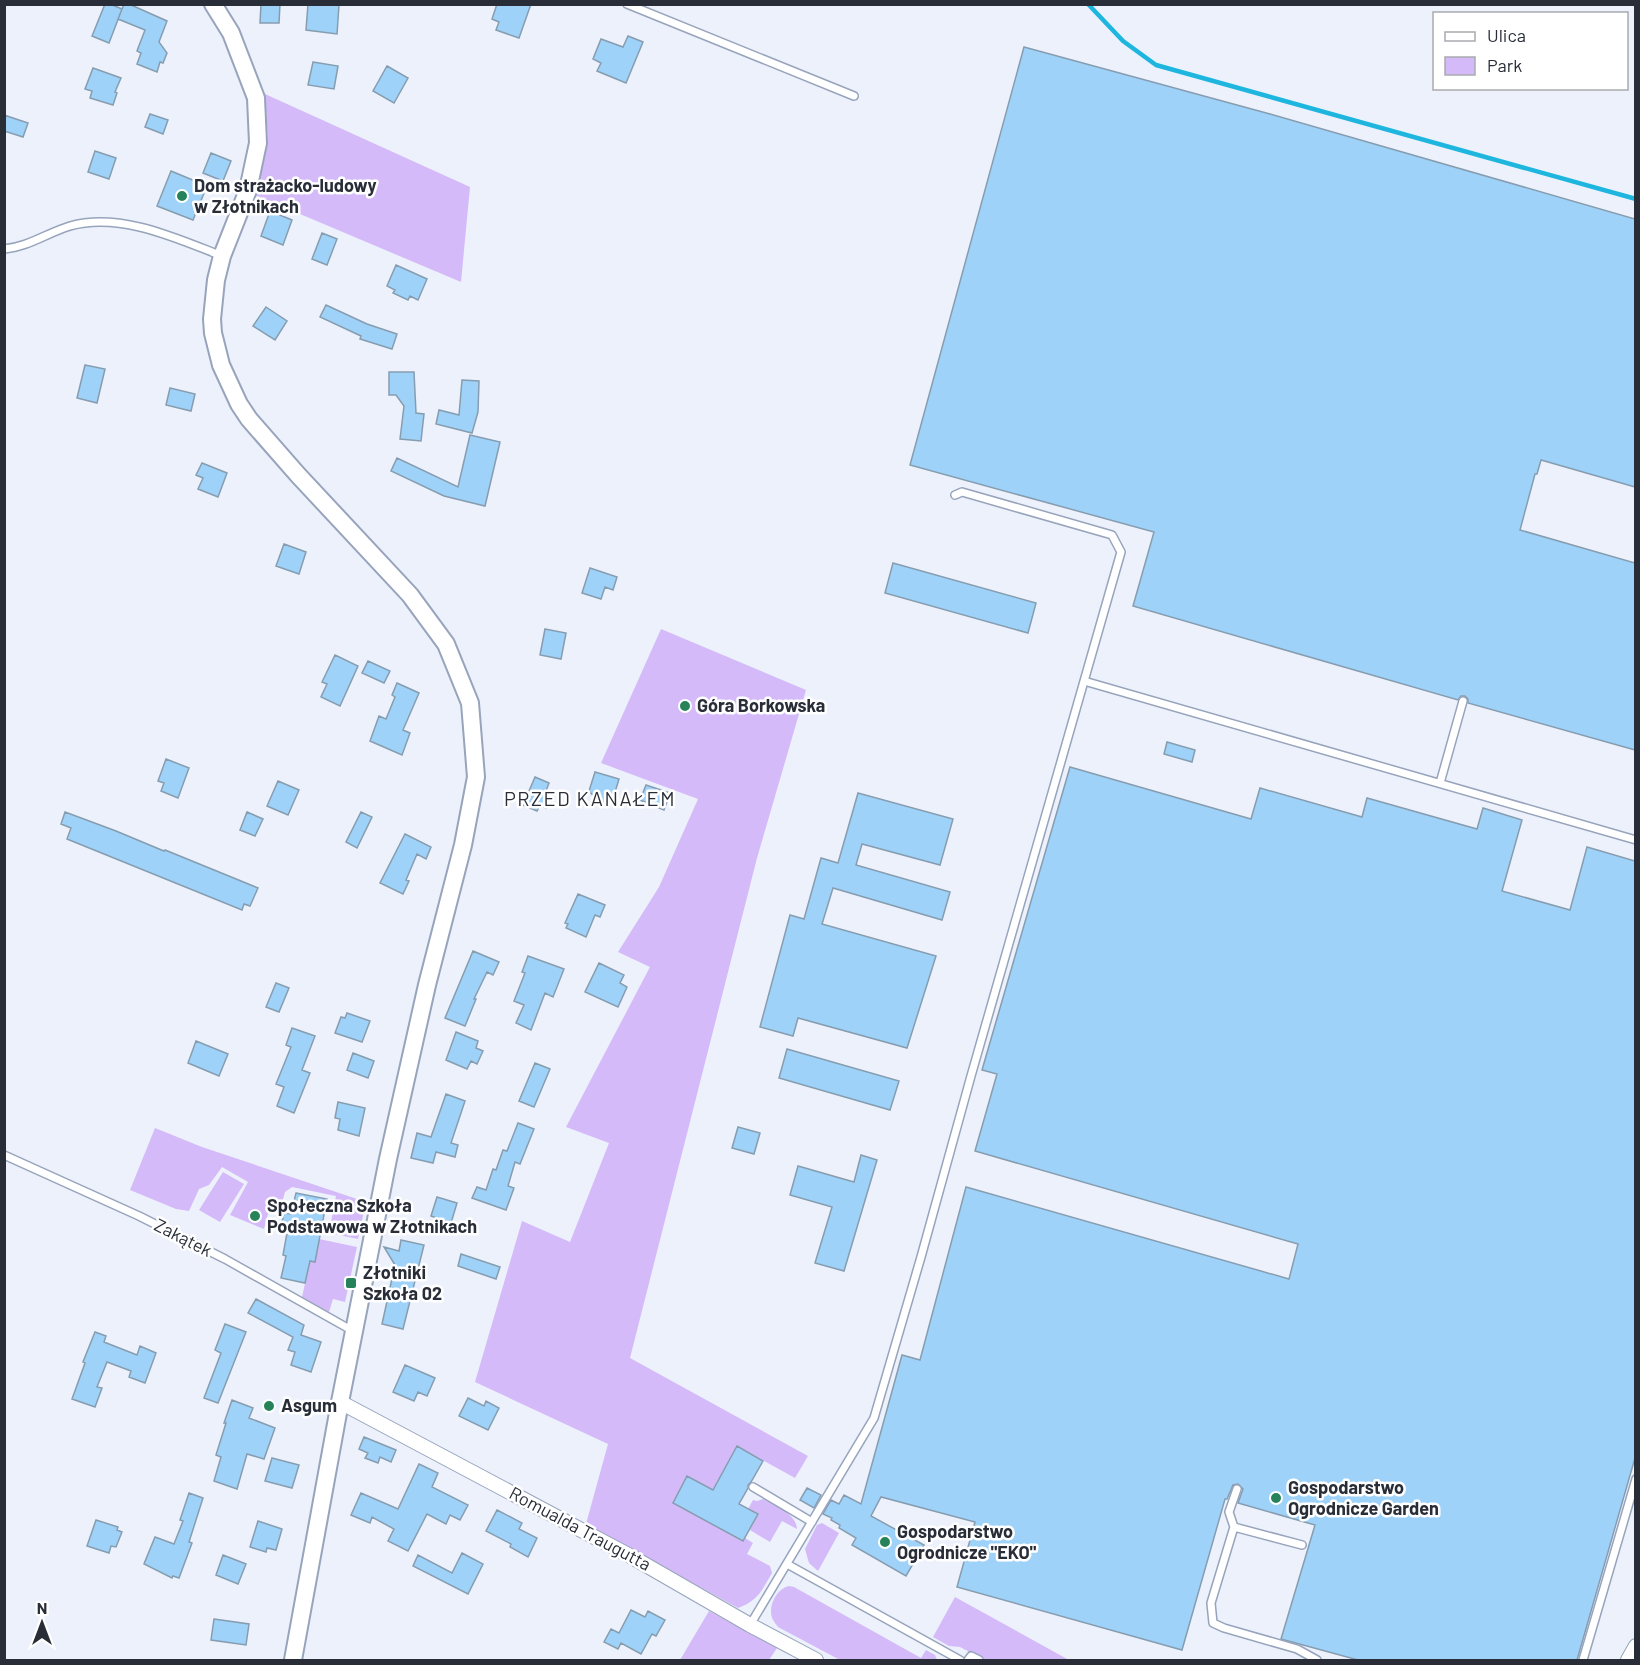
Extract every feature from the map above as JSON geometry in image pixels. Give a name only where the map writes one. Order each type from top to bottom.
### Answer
[{"type":"street","points":[[213,4],[231,33],[256,98],[258,143],[248,190],[222,256],[213,302],[213,333],[221,365],[239,404],[249,419],[410,595],[446,644],[470,703],[476,777],[464,844],[427,985],[388,1159],[292,1660]]},
{"type":"street","name":"Romualda Traugutta","points":[[340,1402],[632,1557],[816,1660]]},
{"type":"street","points":[[1628,1660],[1635,1646]]},
{"type":"lane","points":[[627,4],[854,96]]},
{"type":"lane","points":[[4,249],[28,244],[68,226],[104,223],[152,229],[222,256]]},
{"type":"lane","points":[[750,1625],[874,1418],[1121,552],[1112,536],[962,492],[955,495]]},
{"type":"lane","points":[[1084,681],[1635,840]]},
{"type":"lane","points":[[1440,783],[1463,701]]},
{"type":"lane","name":"Zakątek","points":[[4,1155],[139,1216],[225,1259],[355,1332]]},
{"type":"lane","points":[[1583,1660],[1635,1479]]},
{"type":"lane","points":[[753,1487],[812,1522]]},
{"type":"lane","points":[[1237,1489],[1229,1512],[1233,1527],[1211,1604],[1214,1623],[1297,1649],[1317,1660]]},
{"type":"lane","points":[[1233,1527],[1302,1545]]},
{"type":"lane","points":[[787,1564],[960,1660]]},
{"type":"lane","points":[[968,1660],[971,1656],[979,1660]]},
{"type":"green space","points":[[265,94],[470,187],[461,282],[255,195],[268,142]]},
{"type":"green space","points":[[661,629],[806,690],[757,858],[630,1358],[808,1456],[795,1478],[737,1446],[713,1490],[687,1476],[673,1503],[743,1541],[745,1538],[753,1543],[747,1554],[770,1566],[772,1573],[759,1594],[738,1608],[586,1524],[608,1444],[475,1382],[522,1221],[570,1242],[609,1143],[566,1127],[650,967],[618,952],[659,887],[698,799],[601,763]]},
{"type":"green space","points":[[155,1128],[202,1147],[366,1202],[358,1239],[329,1233],[336,1196],[292,1187],[285,1192],[281,1206],[269,1210],[264,1229],[230,1215],[248,1182],[222,1167],[209,1185],[199,1189],[189,1211],[176,1209],[130,1190]]},
{"type":"green space","points":[[223,1172],[244,1184],[220,1222],[199,1210]]},
{"type":"green space","points":[[319,1239],[357,1247],[345,1302],[333,1299],[329,1312],[302,1297],[310,1261]]},
{"type":"green space","points":[[763,1499],[789,1514],[796,1523],[797,1529],[782,1521],[770,1542],[750,1530],[758,1514],[748,1509],[753,1500]]},
{"type":"green space","points":[[822,1523],[839,1533],[818,1571],[809,1563],[805,1549],[817,1525]]},
{"type":"green space","points":[[789,1586],[921,1658],[926,1650],[935,1655],[937,1660],[840,1660],[778,1627],[774,1622],[771,1608],[774,1599],[780,1591]]},
{"type":"green space","points":[[955,1597],[1069,1660],[985,1660],[960,1647],[949,1646],[933,1637]]},
{"type":"green space","points":[[709,1611],[777,1648],[769,1660],[680,1660]]},
{"type":"building","points":[[105,4],[122,9],[109,43],[92,36]]},
{"type":"building","points":[[124,4],[129,4],[167,21],[159,42],[167,53],[163,63],[160,62],[157,72],[137,64],[141,53],[137,51],[145,30],[118,19]]},
{"type":"building","points":[[261,4],[280,4],[279,23],[260,23]]},
{"type":"building","points":[[308,4],[339,5],[337,34],[306,30]]},
{"type":"building","points":[[497,4],[531,4],[519,38],[496,30],[499,22],[492,19]]},
{"type":"building","points":[[628,36],[643,42],[626,83],[597,71],[601,63],[593,59],[601,39],[623,47]]},
{"type":"building","points":[[1024,47],[1270,114],[1635,219],[1635,487],[1541,460],[1520,530],[1635,563],[1635,750],[1468,703],[1465,696],[1461,696],[1458,700],[1133,606],[1154,532],[910,465]]},
{"type":"building","points":[[313,62],[338,66],[334,89],[308,85]]},
{"type":"building","points":[[387,66],[408,78],[394,103],[373,91]]},
{"type":"building","points":[[93,68],[121,78],[113,105],[90,98],[92,91],[85,89]]},
{"type":"building","points":[[150,114],[168,120],[163,134],[145,127]]},
{"type":"building","points":[[4,115],[28,123],[23,137],[4,131]]},
{"type":"building","points":[[95,151],[116,158],[109,179],[88,172]]},
{"type":"building","points":[[211,153],[231,161],[223,181],[203,173]]},
{"type":"building","name":"Dom strażacko-ludowy w Złotnikach","points":[[171,171],[207,186],[193,220],[157,206]]},
{"type":"building","points":[[270,211],[292,220],[283,245],[261,236]]},
{"type":"building","points":[[322,233],[337,239],[327,265],[312,259]]},
{"type":"building","points":[[396,265],[427,279],[418,300],[410,296],[408,300],[393,293],[395,290],[387,286]]},
{"type":"building","points":[[326,305],[367,324],[397,334],[392,349],[360,339],[361,336],[320,317]]},
{"type":"building","points":[[266,307],[287,321],[275,340],[253,326]]},
{"type":"building","points":[[85,365],[105,369],[97,403],[77,398]]},
{"type":"building","points":[[389,372],[414,372],[416,413],[424,414],[421,441],[400,439],[404,406],[396,395],[389,395]]},
{"type":"building","points":[[462,380],[479,381],[478,412],[472,433],[436,424],[439,410],[459,415]]},
{"type":"building","points":[[170,388],[195,394],[191,411],[166,405]]},
{"type":"building","points":[[470,435],[500,442],[485,506],[444,496],[391,471],[397,458],[458,487]]},
{"type":"building","points":[[202,463],[227,473],[218,497],[198,489],[203,478],[196,475]]},
{"type":"building","points":[[284,544],[306,552],[299,574],[276,566]]},
{"type":"building","points":[[893,563],[1036,603],[1028,633],[885,593]]},
{"type":"building","points":[[590,568],[617,577],[613,590],[605,587],[601,599],[582,593]]},
{"type":"building","points":[[545,629],[566,633],[561,659],[540,655]]},
{"type":"building","points":[[335,655],[358,666],[340,706],[321,697],[327,684],[322,682]]},
{"type":"building","points":[[368,661],[390,671],[384,683],[362,673]]},
{"type":"building","points":[[397,683],[419,693],[403,730],[410,733],[402,755],[370,741],[379,716],[386,719],[395,697],[392,695]]},
{"type":"building","points":[[1167,742],[1195,750],[1192,762],[1164,754]]},
{"type":"building","points":[[166,759],[189,768],[178,798],[161,791],[164,783],[158,781]]},
{"type":"building","points":[[1070,767],[1251,819],[1260,788],[1362,817],[1367,798],[1477,829],[1483,808],[1522,820],[1502,891],[1570,910],[1587,847],[1635,861],[1635,1458],[1577,1660],[1358,1660],[1281,1639],[1315,1525],[1238,1503],[1243,1489],[1238,1484],[1233,1485],[1225,1499],[1182,1650],[957,1587],[975,1522],[881,1497],[871,1516],[924,1545],[906,1576],[852,1545],[856,1538],[839,1528],[840,1525],[831,1520],[832,1518],[823,1514],[831,1500],[839,1504],[844,1495],[861,1504],[902,1355],[920,1360],[966,1187],[1289,1279],[1298,1244],[975,1151],[997,1074],[982,1070]]},
{"type":"building","points":[[595,772],[619,779],[613,799],[602,803],[589,791]]},
{"type":"building","points":[[535,777],[549,783],[546,791],[552,793],[546,808],[540,805],[537,811],[523,805]]},
{"type":"building","points":[[278,781],[299,790],[288,815],[267,806]]},
{"type":"building","points":[[646,785],[670,793],[664,810],[640,800]]},
{"type":"building","points":[[858,793],[953,819],[940,865],[862,844],[856,865],[950,892],[942,920],[833,888],[822,924],[936,956],[907,1048],[798,1018],[793,1036],[760,1027],[790,915],[804,919],[821,858],[838,863]]},
{"type":"building","points":[[65,812],[258,888],[250,906],[244,904],[242,910],[67,839],[71,828],[61,824]]},
{"type":"building","points":[[247,812],[263,819],[255,836],[240,830]]},
{"type":"building","points":[[361,812],[372,817],[357,848],[346,842]]},
{"type":"building","points":[[405,834],[431,847],[426,859],[417,854],[403,894],[380,883]]},
{"type":"building","points":[[578,894],[605,905],[600,917],[595,915],[586,937],[566,928],[568,924],[565,923]]},
{"type":"building","points":[[473,951],[499,962],[493,975],[487,972],[474,999],[476,999],[465,1026],[445,1018]]},
{"type":"building","points":[[528,956],[564,969],[553,997],[545,993],[531,1030],[516,1023],[524,1005],[514,1001],[525,973],[522,972]]},
{"type":"building","points":[[599,963],[624,975],[620,983],[627,987],[618,1007],[585,992]]},
{"type":"building","points":[[276,983],[289,988],[279,1012],[266,1007]]},
{"type":"building","points":[[347,1013],[370,1021],[362,1042],[335,1033],[341,1017],[345,1018]]},
{"type":"building","points":[[292,1028],[315,1036],[302,1070],[310,1073],[294,1113],[277,1106],[284,1087],[276,1084],[291,1047],[286,1045]]},
{"type":"building","points":[[456,1032],[478,1041],[476,1048],[483,1051],[477,1064],[471,1061],[467,1069],[446,1060]]},
{"type":"building","points":[[196,1041],[228,1054],[219,1076],[188,1063]]},
{"type":"building","points":[[787,1049],[899,1081],[890,1110],[779,1078]]},
{"type":"building","points":[[353,1053],[374,1061],[368,1078],[347,1070]]},
{"type":"building","points":[[535,1063],[550,1069],[534,1107],[519,1101]]},
{"type":"building","points":[[446,1094],[465,1101],[451,1143],[458,1145],[455,1157],[436,1152],[433,1163],[411,1158],[417,1133],[431,1137]]},
{"type":"building","points":[[338,1102],[365,1108],[359,1136],[338,1130],[340,1119],[335,1118]]},
{"type":"building","points":[[518,1123],[534,1129],[520,1164],[515,1162],[508,1186],[514,1188],[506,1210],[472,1198],[477,1187],[486,1190],[493,1169],[496,1170],[503,1150],[507,1151]]},
{"type":"building","points":[[738,1127],[760,1133],[754,1154],[732,1148]]},
{"type":"building","points":[[861,1155],[877,1160],[844,1271],[815,1263],[832,1207],[790,1195],[798,1166],[854,1182]]},
{"type":"building","name":"Społeczna Szkoła Podstawowa w Złotnikach","points":[[296,1193],[327,1199],[315,1262],[310,1261],[305,1283],[281,1278],[286,1256],[283,1255],[287,1233],[280,1231],[284,1213],[291,1214]]},
{"type":"building","points":[[437,1197],[457,1203],[451,1223],[431,1216]]},
{"type":"building","points":[[401,1240],[424,1245],[403,1329],[382,1324],[395,1265],[384,1247],[399,1251]]},
{"type":"building","points":[[461,1254],[500,1267],[496,1279],[458,1266]]},
{"type":"building","points":[[256,1299],[304,1325],[301,1335],[321,1342],[311,1372],[291,1365],[295,1352],[288,1350],[293,1337],[248,1313]]},
{"type":"building","points":[[225,1324],[246,1332],[218,1403],[204,1398],[221,1353],[215,1350]]},
{"type":"building","points":[[95,1332],[106,1336],[104,1342],[137,1355],[140,1346],[156,1353],[145,1383],[129,1377],[131,1371],[107,1362],[97,1387],[102,1388],[95,1407],[72,1399]]},
{"type":"building","points":[[405,1365],[435,1378],[427,1396],[418,1392],[414,1401],[393,1392]]},
{"type":"building","points":[[468,1398],[484,1406],[486,1401],[499,1408],[488,1430],[459,1416]]},
{"type":"building","points":[[232,1400],[253,1408],[249,1418],[275,1428],[264,1459],[247,1454],[237,1489],[214,1481],[221,1457],[216,1455]]},
{"type":"building","points":[[364,1437],[396,1450],[391,1462],[380,1457],[378,1463],[365,1458],[368,1453],[359,1449]]},
{"type":"building","points":[[737,1446],[763,1461],[739,1504],[758,1514],[743,1541],[673,1503],[687,1476],[713,1490]]},
{"type":"building","points":[[272,1458],[299,1465],[292,1488],[265,1481]]},
{"type":"building","points":[[419,1464],[438,1473],[432,1487],[468,1505],[460,1520],[450,1515],[446,1524],[427,1514],[408,1551],[388,1541],[394,1529],[372,1517],[370,1523],[351,1515],[361,1493],[398,1509]]},
{"type":"building","points":[[807,1488],[821,1495],[814,1508],[800,1500]]},
{"type":"building","points":[[189,1493],[203,1498],[189,1542],[192,1543],[179,1578],[173,1576],[172,1578],[144,1564],[155,1537],[174,1544],[183,1521],[180,1520]]},
{"type":"building","points":[[497,1510],[522,1523],[519,1529],[537,1538],[528,1557],[510,1547],[511,1544],[486,1531]]},
{"type":"building","points":[[96,1520],[118,1527],[117,1530],[122,1532],[116,1547],[111,1546],[109,1553],[87,1546]]},
{"type":"building","points":[[258,1521],[282,1529],[276,1550],[267,1548],[266,1552],[250,1547]]},
{"type":"building","points":[[462,1553],[483,1564],[468,1594],[413,1566],[418,1555],[452,1573]]},
{"type":"building","points":[[223,1555],[246,1564],[238,1584],[216,1575]]},
{"type":"building","points":[[631,1610],[645,1617],[648,1611],[665,1620],[656,1636],[652,1634],[641,1654],[621,1643],[618,1649],[604,1642],[611,1629],[619,1633]]},
{"type":"building","points":[[214,1619],[249,1624],[246,1645],[211,1640]]},
{"type":"waterway","points":[[1088,4],[1123,41],[1156,65],[1636,199]]},
{"type":"place","name":"Dom strażacko-ludowy w Złotnikach","points":[[182,196]]},
{"type":"place","name":"Góra Borkowska","points":[[685,706]]},
{"type":"place","name":"Społeczna Szkoła Podstawowa w Złotnikach","points":[[255,1216]]},
{"type":"place","name":"Złotniki Szkoła 02","points":[[351,1283]]},
{"type":"place","name":"Asgum","points":[[269,1406]]},
{"type":"place","name":"Gospodarstwo Ogrodnicze Garden","points":[[1276,1498]]},
{"type":"place","name":"Gospodarstwo Ogrodnicze \"EKO\"","points":[[885,1542]]},
{"type":"district","name":"PRZED KANAŁEM","points":[[590,799]]}]
